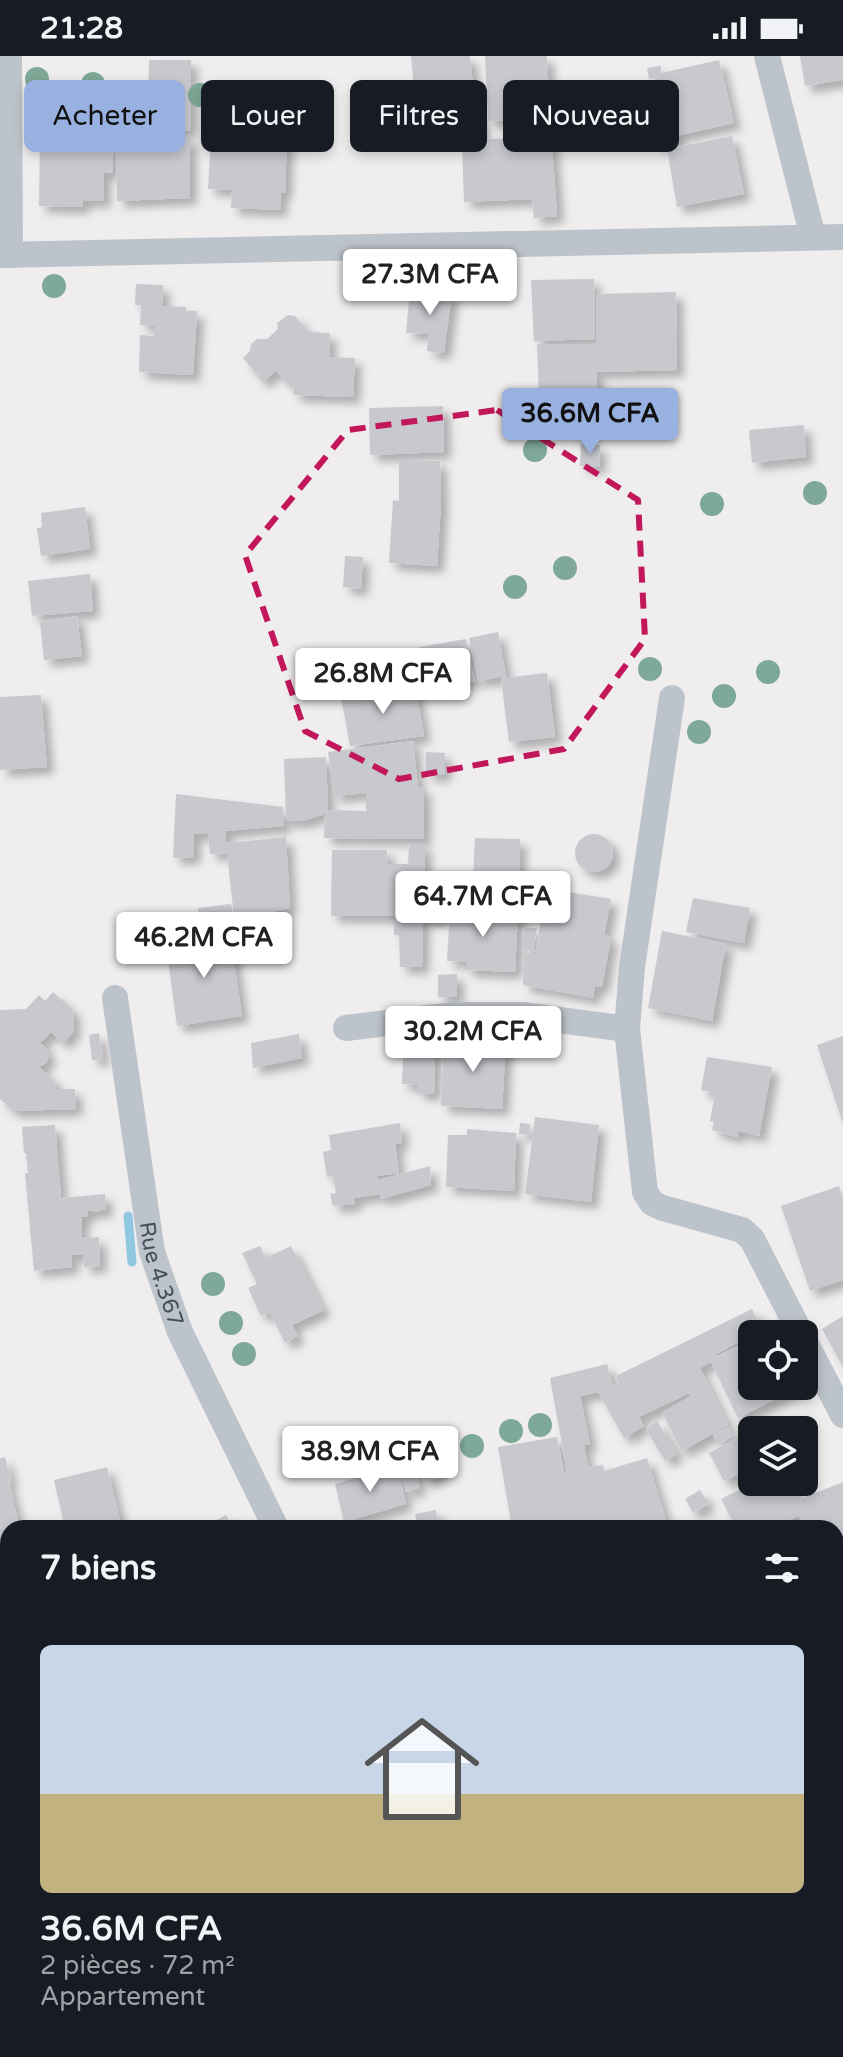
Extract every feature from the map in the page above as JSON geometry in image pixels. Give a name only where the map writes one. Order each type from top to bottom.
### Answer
[{"type":"street","points":[[9,56],[5,255],[843,237]]},
{"type":"street","points":[[767,56],[813,237]]},
{"type":"street","points":[[672,698],[632,967],[627,1029],[645,1192],[652,1203],[663,1208],[742,1230],[752,1239],[794,1320]]},
{"type":"street","name":"Rue 4.367","points":[[115,998],[152,1252],[180,1332],[272,1520]]},
{"type":"street","points":[[346,1028],[467,1015],[522,1015],[627,1029]]},
{"type":"street","points":[[818,1367],[843,1415]]},
{"type":"highlighted area","points":[[497,410],[638,500],[645,639],[564,749],[399,779],[305,731],[245,555],[348,430]]},
{"type":"building","points":[[411,56],[470,56],[472,80],[413,80]]},
{"type":"building","points":[[485,56],[547,56],[548,80],[503,80],[503,121],[488,121]]},
{"type":"building","points":[[800,56],[843,56],[843,80],[805,86]]},
{"type":"building","points":[[149,60],[191,60],[190,131],[185,131],[185,80],[148,80]]},
{"type":"building","points":[[719,60],[734,123],[679,135],[679,80],[649,79],[647,68],[661,66],[661,73]]},
{"type":"building","points":[[732,136],[744,194],[677,207],[668,152],[679,152],[679,147]]},
{"type":"building","points":[[185,137],[190,137],[190,198],[117,201],[116,152],[185,152]]},
{"type":"building","points":[[487,139],[503,139],[503,152],[553,152],[557,216],[534,218],[532,199],[464,202],[462,152],[487,152]]},
{"type":"building","points":[[40,152],[112,152],[113,173],[104,172],[104,201],[83,200],[82,207],[39,206]]},
{"type":"building","points":[[210,152],[287,152],[285,193],[281,193],[280,210],[231,208],[232,190],[208,189]]},
{"type":"building","points":[[594,279],[595,339],[534,341],[531,280]]},
{"type":"building","points":[[136,284],[163,285],[162,306],[186,307],[186,311],[197,311],[193,375],[139,372],[140,335],[154,336],[155,326],[140,325],[141,305],[135,305]]},
{"type":"building","points":[[410,289],[452,293],[444,353],[427,351],[429,334],[406,333]]},
{"type":"building","points":[[676,292],[677,370],[598,372],[596,355],[597,395],[539,396],[537,344],[597,344],[596,294]]},
{"type":"building","points":[[288,315],[295,316],[308,332],[330,333],[329,357],[355,358],[353,397],[293,395],[294,383],[285,382],[276,370],[263,382],[243,358],[250,351],[251,344],[257,339],[267,339],[278,329],[277,323]]},
{"type":"building","points":[[443,406],[444,452],[370,455],[369,408]]},
{"type":"building","points":[[804,425],[806,457],[752,463],[749,430]]},
{"type":"building","points":[[581,444],[600,445],[599,467],[580,466]]},
{"type":"building","points":[[399,460],[440,461],[437,566],[389,563],[393,500],[399,501]]},
{"type":"building","points":[[85,507],[90,549],[41,556],[37,528],[42,527],[41,513]]},
{"type":"building","points":[[345,556],[363,557],[361,589],[343,587]]},
{"type":"building","points":[[90,574],[93,611],[32,616],[28,581]]},
{"type":"building","points":[[77,616],[82,656],[44,660],[40,622]]},
{"type":"building","points":[[498,632],[506,676],[478,681],[469,638]]},
{"type":"building","points":[[466,639],[475,681],[427,690],[420,647]]},
{"type":"building","points":[[547,673],[555,737],[509,742],[501,678]]},
{"type":"building","points":[[415,686],[424,736],[350,746],[341,697]]},
{"type":"building","points":[[41,695],[47,767],[0,770],[0,697]]},
{"type":"building","points":[[413,741],[418,787],[424,787],[424,839],[324,838],[325,814],[303,821],[286,821],[284,759],[326,757],[328,810],[366,811],[366,793],[334,796],[328,752]]},
{"type":"building","points":[[426,752],[445,753],[444,775],[426,775]]},
{"type":"building","points":[[176,794],[283,807],[284,826],[226,831],[226,843],[286,837],[290,908],[200,929],[198,908],[231,904],[234,917],[227,853],[210,854],[208,833],[194,834],[194,857],[173,858]]},
{"type":"building","points":[[594,834],[608,839],[613,853],[608,867],[594,872],[580,867],[575,853],[580,839]]},
{"type":"building","points":[[475,838],[520,839],[518,911],[483,909],[483,901],[472,900]]},
{"type":"building","points":[[409,844],[425,844],[422,967],[400,967],[399,935],[394,935],[394,916],[331,916],[332,850],[387,850],[388,864],[408,864]]},
{"type":"building","points":[[567,892],[611,899],[604,935],[611,937],[602,987],[595,986],[593,998],[523,985],[524,953],[535,955],[544,902],[565,905]]},
{"type":"building","points":[[425,895],[442,895],[440,920],[425,917]]},
{"type":"building","points":[[693,898],[750,908],[744,943],[686,932]]},
{"type":"building","points":[[450,908],[518,912],[515,972],[466,970],[466,962],[447,961]]},
{"type":"building","points":[[524,928],[537,928],[533,952],[522,950]]},
{"type":"building","points":[[662,931],[726,944],[712,1021],[648,1008]]},
{"type":"building","points":[[230,934],[242,1016],[177,1026],[166,944]]},
{"type":"building","points":[[457,974],[457,997],[438,997],[438,975]]},
{"type":"building","points":[[53,992],[73,1010],[74,1031],[63,1043],[51,1032],[40,1043],[49,1056],[46,1063],[39,1067],[57,1084],[53,1089],[75,1089],[76,1109],[13,1111],[0,1099],[0,1010],[26,1009],[39,995],[45,1001]]},
{"type":"building","points":[[436,1020],[434,1094],[417,1093],[417,1085],[402,1084],[404,1029]]},
{"type":"building","points":[[99,1033],[103,1059],[92,1060],[89,1035]]},
{"type":"building","points":[[299,1034],[302,1058],[253,1068],[251,1043]]},
{"type":"building","points":[[843,1036],[843,1121],[842,1121],[817,1045]]},
{"type":"building","points":[[444,1039],[506,1042],[502,1109],[441,1106]]},
{"type":"building","points":[[707,1057],[772,1067],[759,1136],[738,1131],[737,1137],[712,1130],[714,1122],[710,1121],[715,1093],[701,1090]]},
{"type":"building","points":[[535,1117],[599,1125],[591,1202],[525,1194]]},
{"type":"building","points":[[400,1123],[402,1143],[395,1144],[399,1173],[377,1176],[378,1180],[430,1166],[431,1185],[381,1199],[380,1194],[354,1198],[355,1204],[333,1206],[330,1194],[336,1193],[333,1176],[327,1177],[323,1152],[331,1150],[329,1135]]},
{"type":"building","points":[[520,1123],[530,1124],[529,1135],[519,1134]]},
{"type":"building","points":[[55,1125],[61,1198],[105,1194],[106,1209],[96,1212],[88,1210],[88,1216],[82,1217],[82,1238],[99,1237],[100,1266],[84,1267],[83,1254],[71,1255],[72,1267],[34,1271],[22,1127]]},
{"type":"building","points":[[467,1129],[516,1133],[514,1191],[446,1187],[448,1135],[467,1135]]},
{"type":"building","points":[[839,1186],[843,1199],[843,1280],[810,1291],[781,1206]]},
{"type":"building","points":[[260,1246],[265,1258],[291,1246],[324,1310],[292,1325],[298,1336],[285,1343],[270,1312],[261,1316],[248,1288],[257,1284],[242,1253]]},
{"type":"building","points":[[752,1309],[758,1320],[738,1320],[738,1342],[716,1354],[738,1346],[738,1400],[774,1400],[738,1418],[711,1362],[700,1368],[728,1425],[682,1451],[662,1413],[691,1396],[689,1393],[639,1417],[644,1426],[624,1438],[598,1392],[580,1396],[590,1444],[584,1445],[588,1467],[603,1465],[604,1471],[647,1458],[666,1520],[511,1520],[498,1447],[557,1437],[564,1472],[567,1472],[550,1378],[607,1364],[613,1387],[619,1383],[616,1376]]},
{"type":"building","points":[[843,1316],[843,1367],[822,1329]]},
{"type":"building","points":[[657,1421],[677,1454],[665,1461],[646,1429]]},
{"type":"building","points":[[728,1427],[734,1436],[718,1444],[713,1435]]},
{"type":"building","points":[[737,1438],[738,1474],[724,1481],[709,1453]]},
{"type":"building","points":[[5,1457],[18,1520],[0,1520],[0,1458]]},
{"type":"building","points":[[435,1457],[439,1478],[423,1481],[419,1460]]},
{"type":"building","points":[[413,1461],[420,1488],[406,1492],[399,1465]]},
{"type":"building","points":[[397,1466],[406,1504],[344,1520],[335,1484]]},
{"type":"building","points":[[107,1467],[120,1520],[63,1520],[54,1480]]},
{"type":"building","points":[[843,1482],[843,1520],[801,1520],[799,1516],[788,1520],[732,1520],[721,1499],[738,1490],[738,1496],[796,1496],[798,1500],[818,1496],[818,1492]]},
{"type":"building","points":[[700,1490],[709,1504],[693,1513],[685,1499]]},
{"type":"building","points":[[436,1510],[438,1520],[416,1520],[415,1514]]},
{"type":"waterway","points":[[128,1216],[132,1262]]}]
